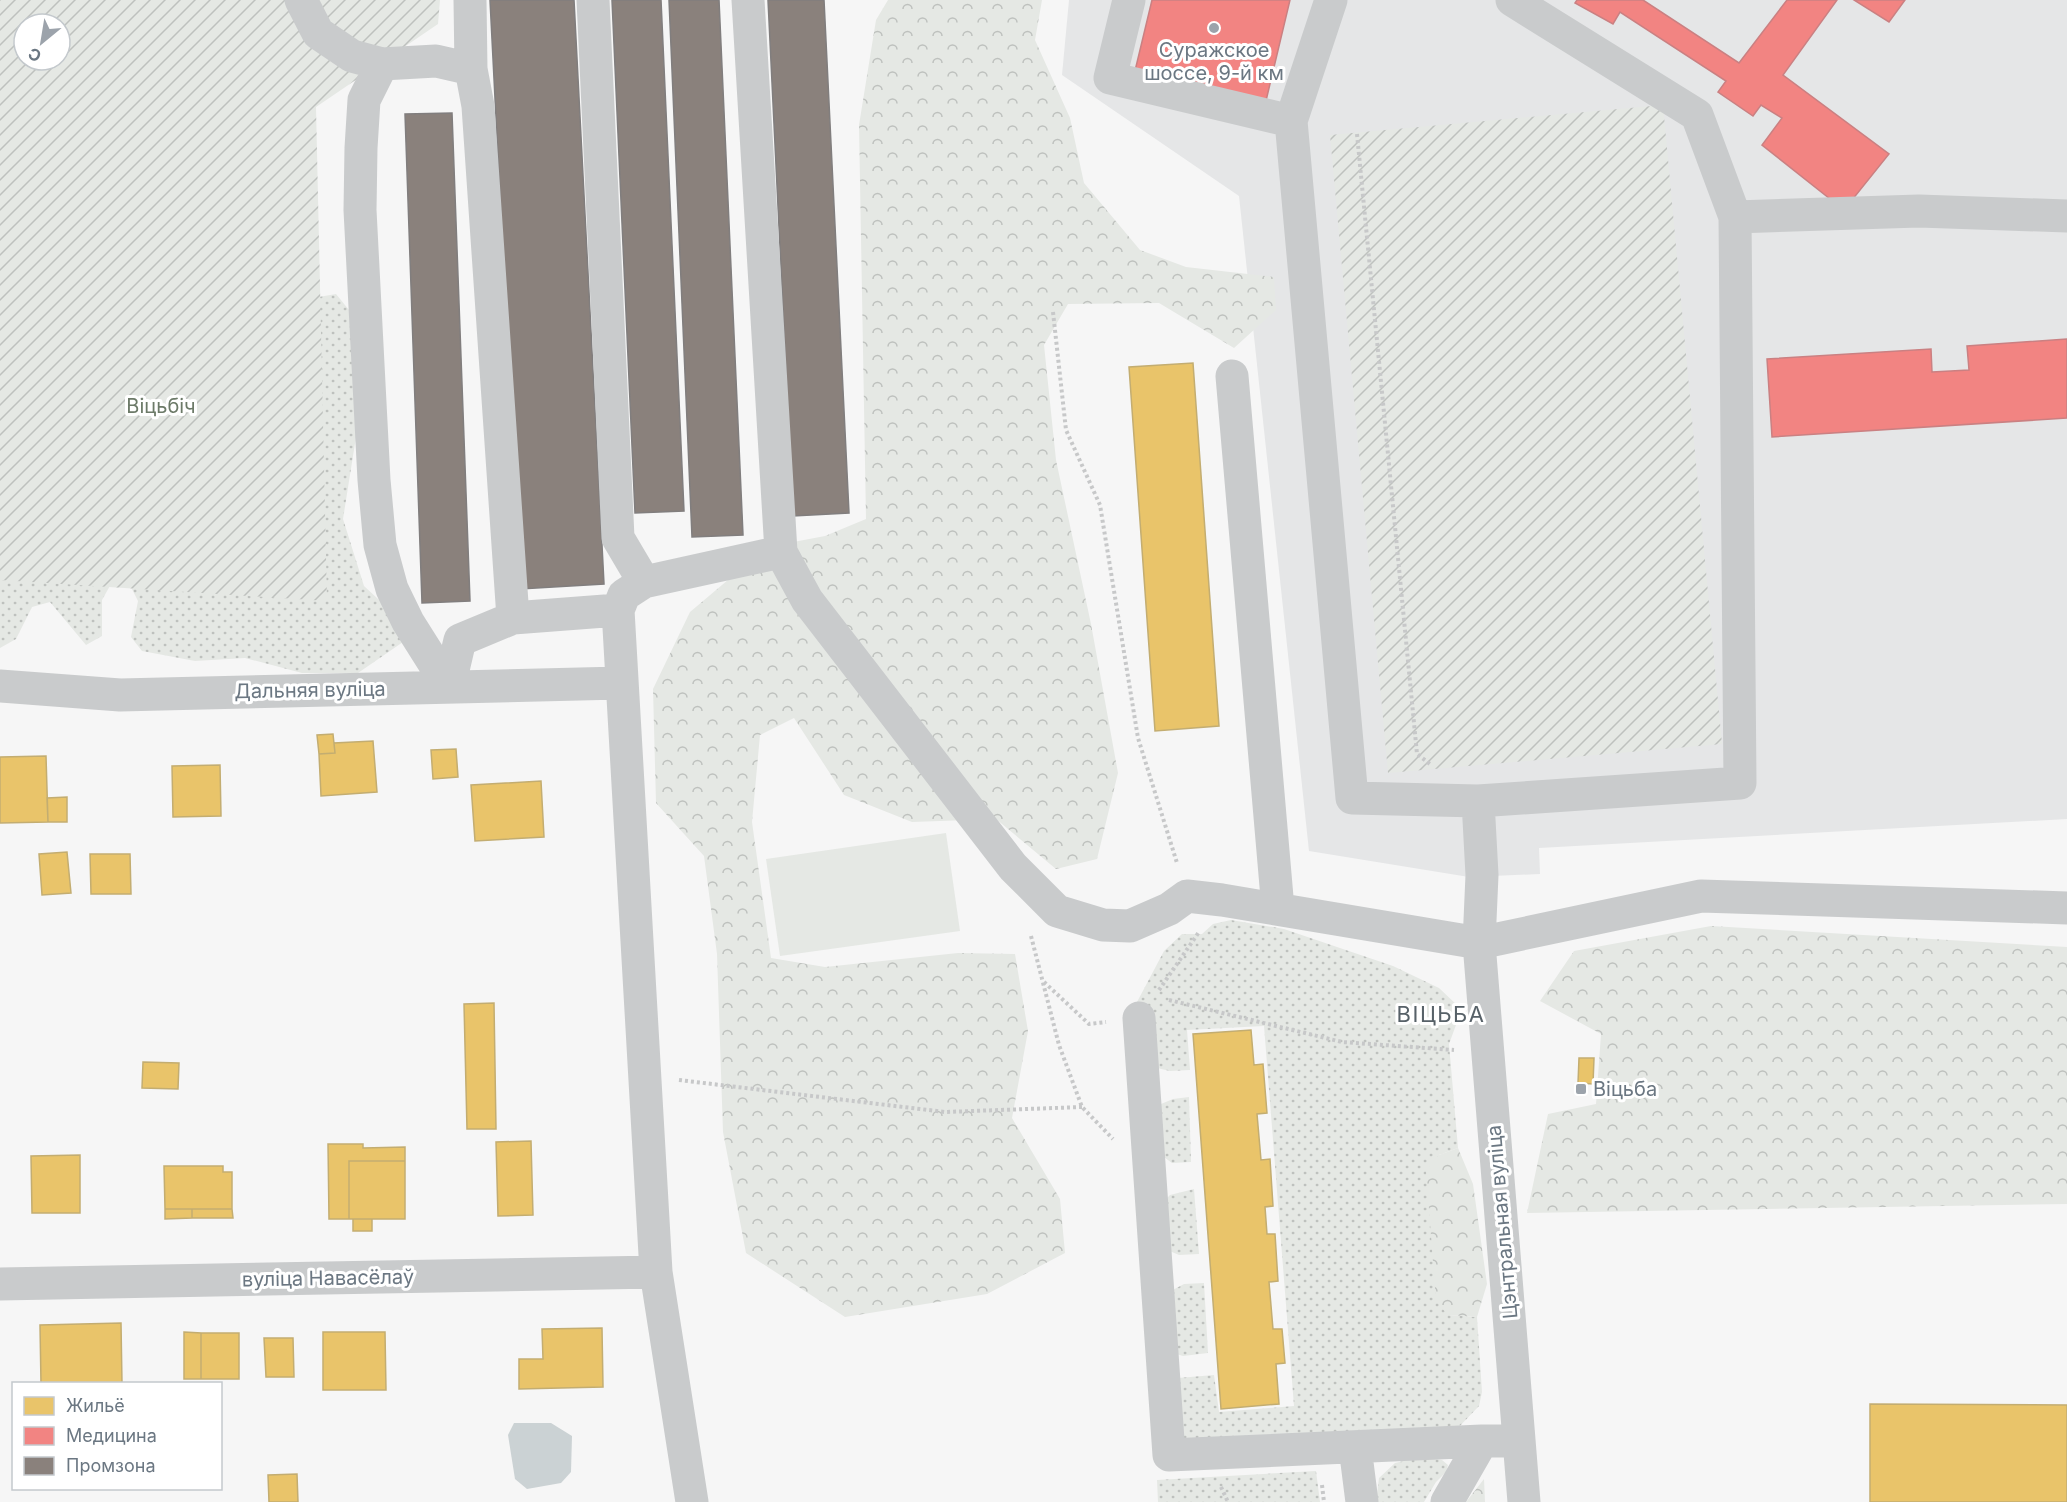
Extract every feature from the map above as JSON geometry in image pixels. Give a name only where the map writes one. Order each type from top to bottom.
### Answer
[{"type":"street","points":[[302,0],[318,33],[352,56],[382,64],[436,61],[471,69]]},
{"type":"street","points":[[470,0],[471,69],[478,106],[513,618]]},
{"type":"street","points":[[592,0],[618,538],[644,582]]},
{"type":"street","points":[[748,0],[781,552],[807,600],[1013,867],[1058,911],[1103,925],[1130,926],[1169,909],[1187,896],[1479,943],[1701,896],[2067,908]]},
{"type":"street","points":[[1129,0],[1110,78],[1291,121]]},
{"type":"street","points":[[1331,0],[1291,121],[1352,798],[1478,801],[1740,783],[1735,217],[1697,116],[1512,0]]},
{"type":"street","points":[[382,64],[364,100],[360,210],[374,480],[380,545],[392,589],[408,622],[449,687]]},
{"type":"street","points":[[1735,217],[1919,211],[2067,216]]},
{"type":"street","points":[[1232,376],[1278,909]]},
{"type":"street","points":[[692,1502],[656,1272],[618,610],[624,595],[644,582],[781,552]]},
{"type":"street","points":[[449,687],[460,640],[513,618],[618,610]]},
{"type":"street","name":"Дальняя вуліца","points":[[0,686],[120,695],[621,683]]},
{"type":"street","name":"Цэнтральная вуліца","points":[[1478,801],[1482,875],[1479,943],[1524,1502]]},
{"type":"street","points":[[1147,1007],[1150,1179],[1169,1455],[1520,1441]]},
{"type":"street","name":"вуліца Навасёлаў","points":[[0,1284],[656,1272]]},
{"type":"street","points":[[1447,1502],[1482,1441]]},
{"type":"street","points":[[1356,1447],[1362,1502]]},
{"type":"path","points":[[1357,134],[1418,754],[1435,768]]},
{"type":"path","points":[[1053,312],[1066,430],[1100,505],[1138,738],[1187,896]]},
{"type":"path","points":[[1147,1007],[1222,900]]},
{"type":"path","points":[[1031,936],[1059,1045],[1082,1107],[1150,1179]]},
{"type":"path","points":[[1044,982],[1089,1024],[1147,1007],[1342,1042],[1488,1052]]},
{"type":"path","points":[[645,1076],[945,1112],[1082,1107]]},
{"type":"shaded area","points":[[1069,0],[2067,0],[2067,819],[1539,848],[1540,874],[1469,877],[1309,851],[1239,196],[1062,75]]},
{"type":"shaded area","points":[[514,1423],[551,1423],[572,1436],[571,1472],[561,1483],[527,1489],[515,1479],[508,1435]]},
{"type":"green space","name":"Віцьбіч","points":[[0,0],[440,0],[438,24],[316,107],[327,601],[0,580]]},
{"type":"green space","points":[[888,0],[1042,0],[1035,40],[1070,118],[1084,183],[1140,250],[1186,267],[1274,277],[1276,310],[1234,348],[1159,303],[1068,304],[1044,345],[1056,460],[1091,624],[1118,773],[1097,859],[1056,869],[996,819],[912,822],[844,795],[794,718],[760,735],[752,822],[771,958],[825,967],[958,953],[1015,954],[1028,1031],[1012,1118],[1060,1199],[1065,1253],[987,1294],[845,1317],[746,1253],[723,1132],[717,954],[704,856],[656,803],[653,689],[690,612],[767,547],[825,536],[866,519],[859,125],[876,20]]},
{"type":"green space","points":[[1663,105],[1722,744],[1388,773],[1330,135]]},
{"type":"green space","points":[[336,294],[358,321],[366,374],[343,519],[364,586],[403,622],[403,642],[358,673],[302,673],[245,658],[195,661],[142,651],[131,637],[138,601],[130,585],[111,584],[102,600],[102,636],[86,645],[50,602],[32,607],[16,639],[0,648],[0,530],[301,300]]},
{"type":"green space","points":[[946,833],[960,931],[780,956],[766,859]]},
{"type":"green space","points":[[1231,920],[1284,929],[1393,966],[1439,988],[1458,1006],[1456,1025],[1449,1044],[1458,1148],[1439,1155],[1448,1315],[1477,1317],[1482,1392],[1479,1406],[1457,1429],[1183,1442],[1178,1378],[1214,1375],[1219,1412],[1294,1406],[1264,1026],[1187,1030],[1190,1070],[1170,1071],[1157,1068],[1137,1002],[1164,951],[1182,934],[1202,934],[1213,924]]},
{"type":"green space","points":[[1711,926],[2067,947],[2067,1204],[1527,1213],[1548,1114],[1596,1104],[1601,1034],[1540,1001],[1574,951]]},
{"type":"green space","points":[[1189,1097],[1191,1162],[1172,1163],[1157,1152],[1161,1104],[1173,1099]]},
{"type":"green space","points":[[1458,1148],[1473,1184],[1487,1284],[1477,1317],[1448,1315],[1436,1301],[1426,1170],[1439,1155]]},
{"type":"green space","points":[[1194,1189],[1199,1254],[1179,1255],[1165,1249],[1157,1208],[1170,1195]]},
{"type":"green space","points":[[1204,1283],[1208,1353],[1183,1356],[1170,1352],[1169,1292],[1184,1284]]},
{"type":"green space","points":[[1421,1457],[1442,1460],[1448,1465],[1446,1472],[1436,1482],[1424,1502],[1376,1502],[1379,1478],[1395,1463]]},
{"type":"green space","points":[[1316,1471],[1320,1502],[1158,1502],[1157,1480]]},
{"type":"green space","points":[[1484,1479],[1485,1502],[1466,1502]]},
{"type":"building: Жильё","points":[[1193,363],[1219,726],[1155,731],[1129,367]]},
{"type":"building: Жильё","points":[[333,734],[335,753],[319,754],[317,735]]},
{"type":"building: Жильё","points":[[373,741],[377,792],[321,796],[319,754],[335,753],[334,743]]},
{"type":"building: Жильё","points":[[456,749],[458,777],[433,779],[431,750]]},
{"type":"building: Жильё","points":[[46,756],[48,822],[0,823],[0,757]]},
{"type":"building: Жильё","points":[[220,765],[221,816],[173,817],[172,766]]},
{"type":"building: Жильё","points":[[541,781],[544,837],[475,841],[471,785]]},
{"type":"building: Жильё","points":[[67,797],[67,822],[48,822],[47,798]]},
{"type":"building: Жильё","points":[[67,852],[71,893],[42,895],[39,854]]},
{"type":"building: Жильё","points":[[90,854],[130,854],[131,894],[91,894]]},
{"type":"building: Жильё","points":[[494,1003],[496,1129],[467,1129],[464,1004]]},
{"type":"building: Жильё","points":[[1251,1030],[1254,1065],[1263,1064],[1267,1113],[1257,1114],[1261,1160],[1270,1159],[1273,1206],[1265,1207],[1267,1234],[1275,1234],[1278,1281],[1269,1282],[1273,1329],[1282,1329],[1285,1363],[1276,1364],[1279,1404],[1221,1409],[1193,1034]]},
{"type":"building: Жильё","points":[[1579,1058],[1594,1058],[1593,1084],[1578,1083]]},
{"type":"building: Жильё","points":[[143,1062],[179,1063],[178,1089],[142,1088]]},
{"type":"building: Жильё","points":[[531,1141],[533,1215],[498,1216],[496,1142]]},
{"type":"building: Жильё","points":[[328,1144],[363,1144],[363,1148],[405,1147],[405,1161],[349,1161],[349,1219],[329,1219]]},
{"type":"building: Жильё","points":[[80,1155],[80,1213],[32,1213],[31,1156]]},
{"type":"building: Жильё","points":[[349,1161],[405,1161],[405,1219],[349,1219]]},
{"type":"building: Жильё","points":[[164,1166],[223,1166],[223,1172],[232,1172],[232,1209],[165,1209]]},
{"type":"building: Жильё","points":[[165,1209],[192,1209],[192,1218],[165,1219]]},
{"type":"building: Жильё","points":[[192,1209],[232,1209],[233,1218],[192,1218]]},
{"type":"building: Жильё","points":[[353,1219],[372,1219],[372,1231],[353,1231]]},
{"type":"building: Жильё","points":[[121,1323],[122,1382],[41,1382],[40,1325]]},
{"type":"building: Жильё","points":[[602,1328],[603,1387],[519,1389],[519,1359],[543,1359],[542,1329]]},
{"type":"building: Жильё","points":[[184,1332],[201,1333],[201,1379],[184,1379]]},
{"type":"building: Жильё","points":[[323,1332],[385,1332],[386,1390],[323,1390]]},
{"type":"building: Жильё","points":[[201,1333],[239,1333],[239,1379],[201,1379]]},
{"type":"building: Жильё","points":[[264,1338],[293,1338],[294,1377],[266,1377]]},
{"type":"building: Жильё","points":[[1870,1404],[2067,1405],[2067,1502],[1870,1502]]},
{"type":"building: Жильё","points":[[297,1474],[298,1502],[269,1502],[268,1475]]},
{"type":"building: Медицина","name":"Суражское шоссе, 9-й км","points":[[1152,0],[1290,0],[1265,105],[1134,75]]},
{"type":"building: Медицина","points":[[1577,0],[1643,0],[1739,63],[1787,0],[1837,0],[1783,75],[1889,154],[1844,210],[1762,145],[1782,118],[1761,105],[1753,116],[1718,92],[1726,81],[1620,12],[1613,24],[1575,3]]},
{"type":"building: Медицина","points":[[1854,0],[1905,0],[1889,22]]},
{"type":"building: Медицина","points":[[2067,339],[2067,418],[1772,437],[1767,359],[1931,349],[1932,372],[1969,370],[1967,346]]},
{"type":"building: Промзона","points":[[490,0],[574,0],[604,584],[520,589]]},
{"type":"building: Промзона","points":[[612,0],[661,0],[684,511],[635,513]]},
{"type":"building: Промзона","points":[[669,0],[719,0],[743,535],[692,537]]},
{"type":"building: Промзона","points":[[768,0],[824,0],[849,513],[793,516]]},
{"type":"building: Промзона","points":[[452,113],[470,601],[422,603],[405,114]]},
{"type":"place","name":"Суражское шоссе, 9-й км","points":[[1214,28]]},
{"type":"place","name":"Віцьба","points":[[1581,1089]]},
{"type":"district","name":"ВІЦЬБА","points":[[1441,1014]]}]
